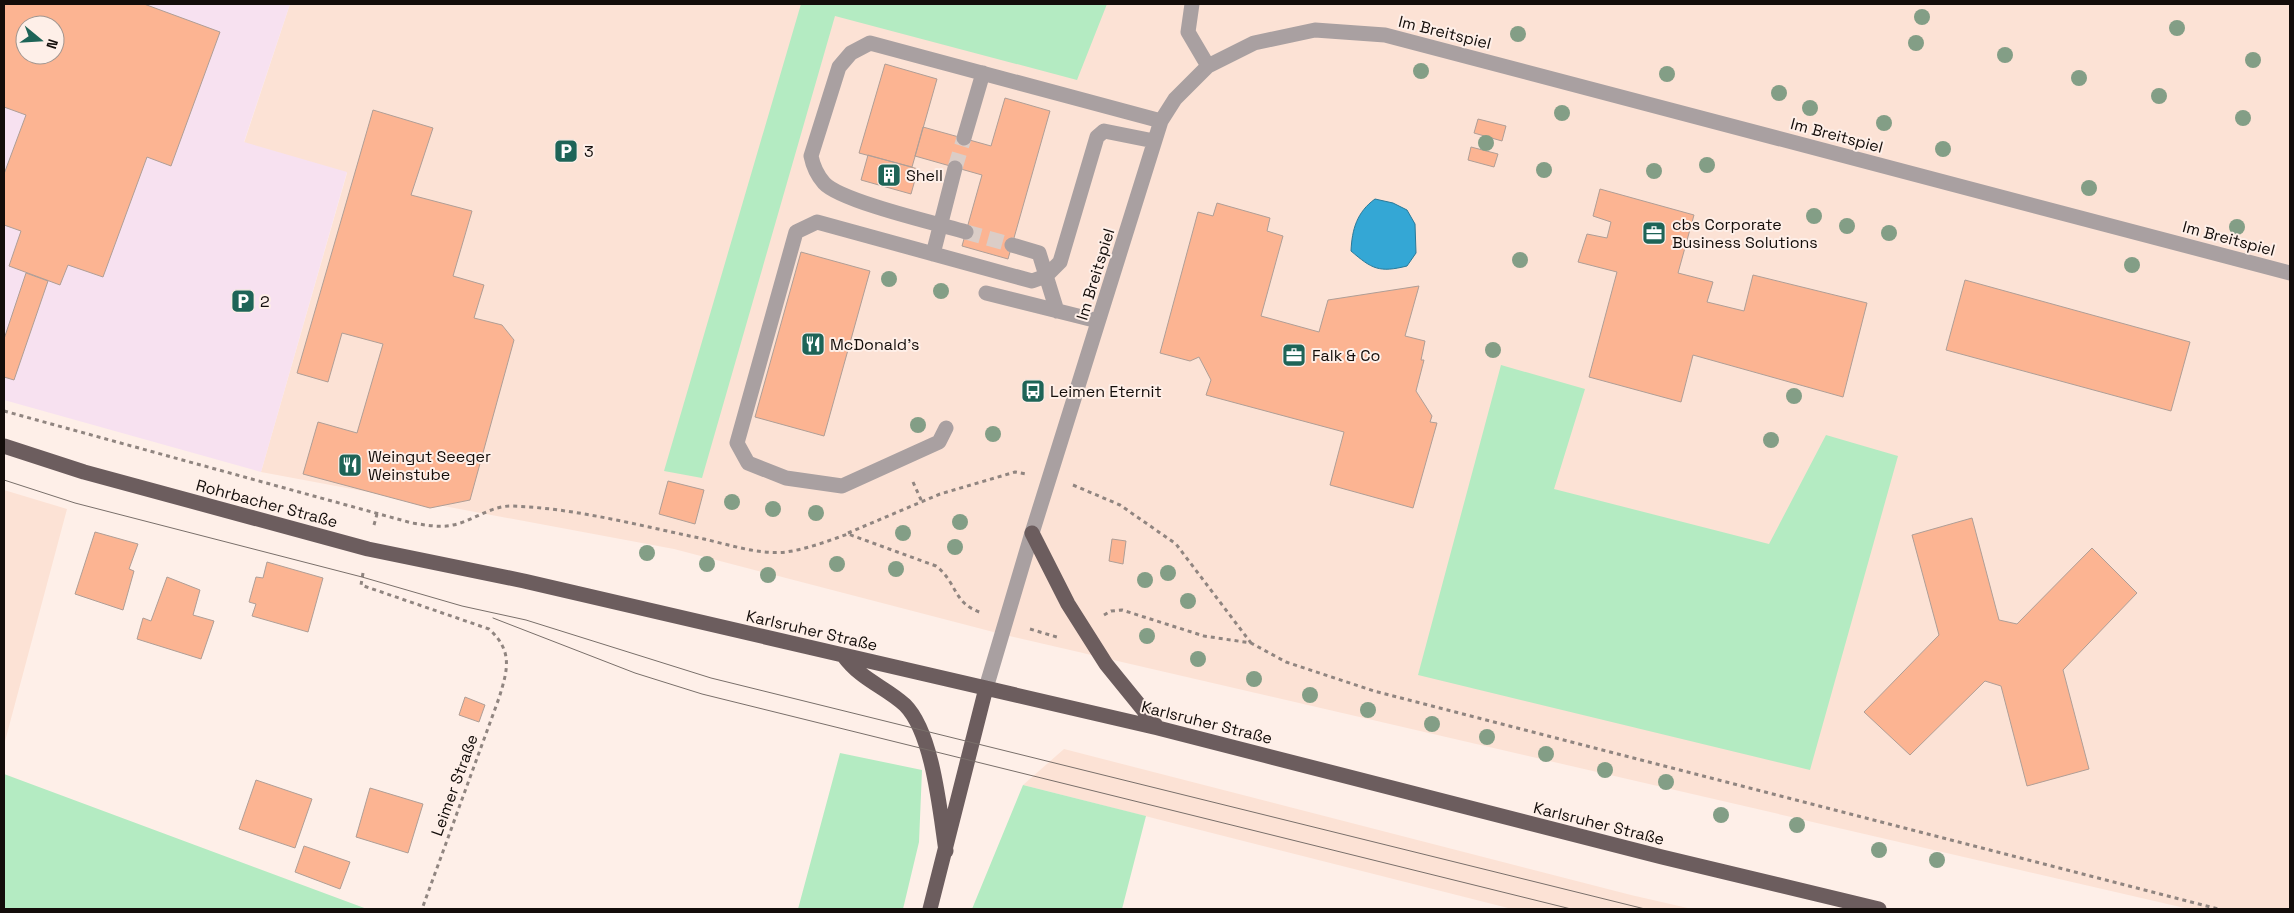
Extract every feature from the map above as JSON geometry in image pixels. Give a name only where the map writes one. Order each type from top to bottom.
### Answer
[{"type":"main road","name":"Rohrbacher Straße","points":[[4,446],[84,472],[368,549],[524,581]]},
{"type":"main road","points":[[1032,533],[1083,628],[1106,664],[1158,728]]},
{"type":"main road","name":"Karlsruher Straße","points":[[524,581],[1158,728],[1662,858],[1879,909]]},
{"type":"main road","points":[[843,655],[854,670],[903,704],[914,715],[927,750],[935,783],[946,851]]},
{"type":"main road","points":[[930,909],[986,688]]},
{"type":"street","points":[[1192,4],[1188,32],[1208,66]]},
{"type":"street","name":"Im Breitspiel","points":[[986,688],[1032,533],[1161,121],[1175,99],[1208,66],[1254,43],[1315,30],[1384,35],[2290,273]]},
{"type":"street","points":[[966,232],[847,197],[825,184],[814,169],[811,156],[839,67],[851,53],[870,43],[1084,102],[1161,121]]},
{"type":"street","points":[[964,138],[983,73]]},
{"type":"street","points":[[946,428],[940,442],[842,486],[786,478],[748,463],[737,443],[796,232],[817,222],[1032,281],[1046,276],[1060,262],[1097,137],[1104,130],[1154,141]]},
{"type":"street","points":[[933,254],[956,168]]},
{"type":"street","points":[[1012,245],[1039,253],[1057,311]]},
{"type":"street","points":[[986,293],[1098,321]]},
{"type":"path","points":[[4,411],[412,523],[439,527],[455,525],[491,510],[508,506],[540,508],[590,516],[755,550],[785,552],[820,544],[848,534],[940,494],[1014,472],[1050,478],[1085,490],[1120,506],[1176,544],[1251,643]]},
{"type":"path","points":[[848,534],[936,566],[947,574],[960,600],[968,608],[1064,640],[1111,611],[1122,610],[1204,636],[1251,643],[1286,662],[1374,691],[2218,909]]},
{"type":"path","name":"Leimer Straße","points":[[368,549],[361,584],[489,628],[502,640],[506,668],[499,698],[422,909]]},
{"type":"shaded area","points":[[4,4],[290,4],[244,142],[347,172],[261,472],[4,400]]},
{"type":"shaded area","points":[[290,4],[2290,4],[2290,909],[2189,909],[1005,635],[674,549],[261,472],[347,173],[244,143]]},
{"type":"shaded area","points":[[4,490],[67,509],[4,745]]},
{"type":"shaded area","points":[[1064,749],[1692,909],[1512,909],[1023,785]]},
{"type":"green space","points":[[801,4],[1107,4],[1077,80],[835,16],[702,478],[664,471]]},
{"type":"green space","points":[[1501,365],[1585,389],[1554,489],[1769,544],[1826,435],[1898,456],[1810,770],[1418,675]]},
{"type":"green space","points":[[840,753],[922,770],[919,842],[903,909],[798,909]]},
{"type":"green space","points":[[4,774],[367,909],[4,909]]},
{"type":"green space","points":[[1023,785],[1146,816],[1122,909],[972,909]]},
{"type":"water","points":[[1375,199],[1393,203],[1407,210],[1415,224],[1416,253],[1407,266],[1389,269],[1376,268],[1351,251],[1354,228],[1360,215]]},
{"type":"building","points":[[4,4],[144,4],[220,32],[171,166],[147,157],[103,277],[68,265],[60,285],[9,266],[21,231],[4,225],[4,174],[26,115],[4,107]]},
{"type":"building","points":[[885,64],[937,79],[912,167],[859,153]]},
{"type":"building","points":[[1005,98],[1050,111],[1008,259],[962,246],[982,175],[915,156],[923,127],[991,146]]},
{"type":"building","points":[[373,110],[433,128],[411,195],[472,211],[453,276],[484,285],[474,318],[502,325],[514,340],[470,500],[430,508],[303,474],[318,422],[357,433],[383,344],[342,333],[328,382],[297,373]]},
{"type":"building","points":[[1478,119],[1506,126],[1502,141],[1474,133]]},
{"type":"building","points":[[1471,147],[1498,154],[1494,167],[1468,160]]},
{"type":"building","name":"Shell","points":[[868,155],[918,169],[911,194],[861,180]]},
{"type":"building","points":[[1600,189],[1694,215],[1678,273],[1713,282],[1707,302],[1744,311],[1753,275],[1867,303],[1843,397],[1693,355],[1681,402],[1589,377],[1617,272],[1578,262],[1587,234],[1607,238],[1611,222],[1593,216]]},
{"type":"building","name":"Falk & Co","points":[[1217,203],[1270,218],[1267,231],[1283,236],[1261,316],[1319,332],[1328,300],[1419,286],[1405,336],[1425,341],[1421,360],[1424,360],[1416,391],[1432,416],[1430,422],[1437,423],[1413,508],[1330,485],[1344,432],[1206,395],[1211,380],[1199,357],[1190,361],[1160,353],[1198,212],[1213,216]]},
{"type":"building","name":"McDonald's","points":[[801,252],[870,271],[824,436],[755,417]]},
{"type":"building","points":[[26,273],[48,281],[14,380],[4,377],[4,339]]},
{"type":"building","points":[[1965,280],[2190,342],[2171,411],[1946,350]]},
{"type":"building","points":[[668,481],[704,490],[695,524],[659,514]]},
{"type":"building","points":[[1972,518],[1999,620],[2017,624],[2092,548],[2137,593],[2063,670],[2089,769],[2027,786],[2001,686],[1985,681],[1910,755],[1864,712],[1939,635],[1912,535]]},
{"type":"building","points":[[95,532],[138,544],[129,569],[134,571],[123,610],[75,594]]},
{"type":"building","points":[[1112,539],[1126,541],[1123,564],[1109,561]]},
{"type":"building","points":[[267,562],[323,578],[308,632],[252,616],[256,604],[249,602],[256,577],[263,578]]},
{"type":"building","points":[[167,577],[200,590],[193,615],[214,621],[201,659],[137,639],[143,618],[151,621]]},
{"type":"building","points":[[465,697],[485,705],[479,722],[459,715]]},
{"type":"building","points":[[256,780],[312,799],[295,848],[239,829]]},
{"type":"building","points":[[370,788],[423,804],[408,853],[356,837]]},
{"type":"building","points":[[304,846],[350,862],[340,889],[295,872]]},
{"type":"tunnel","points":[[955,168],[964,138]]},
{"type":"tunnel","points":[[966,232],[1012,245]]},
{"type":"tram line","points":[[4,480],[75,503],[362,577],[462,606],[526,620],[711,678],[1645,909]]},
{"type":"tram line","points":[[493,618],[635,673],[702,694],[1571,909]]},
{"type":"place","name":"3","points":[[566,151]]},
{"type":"place","name":"Shell","points":[[889,175]]},
{"type":"place","name":"cbs Corporate Business Solutions","points":[[1654,233]]},
{"type":"place","name":"2","points":[[243,301]]},
{"type":"place","name":"McDonald's","points":[[813,344]]},
{"type":"place","name":"Falk & Co","points":[[1294,355]]},
{"type":"place","name":"Leimen Eternit","points":[[1033,391]]},
{"type":"place","name":"Weingut Seeger Weinstube","points":[[350,465]]}]
